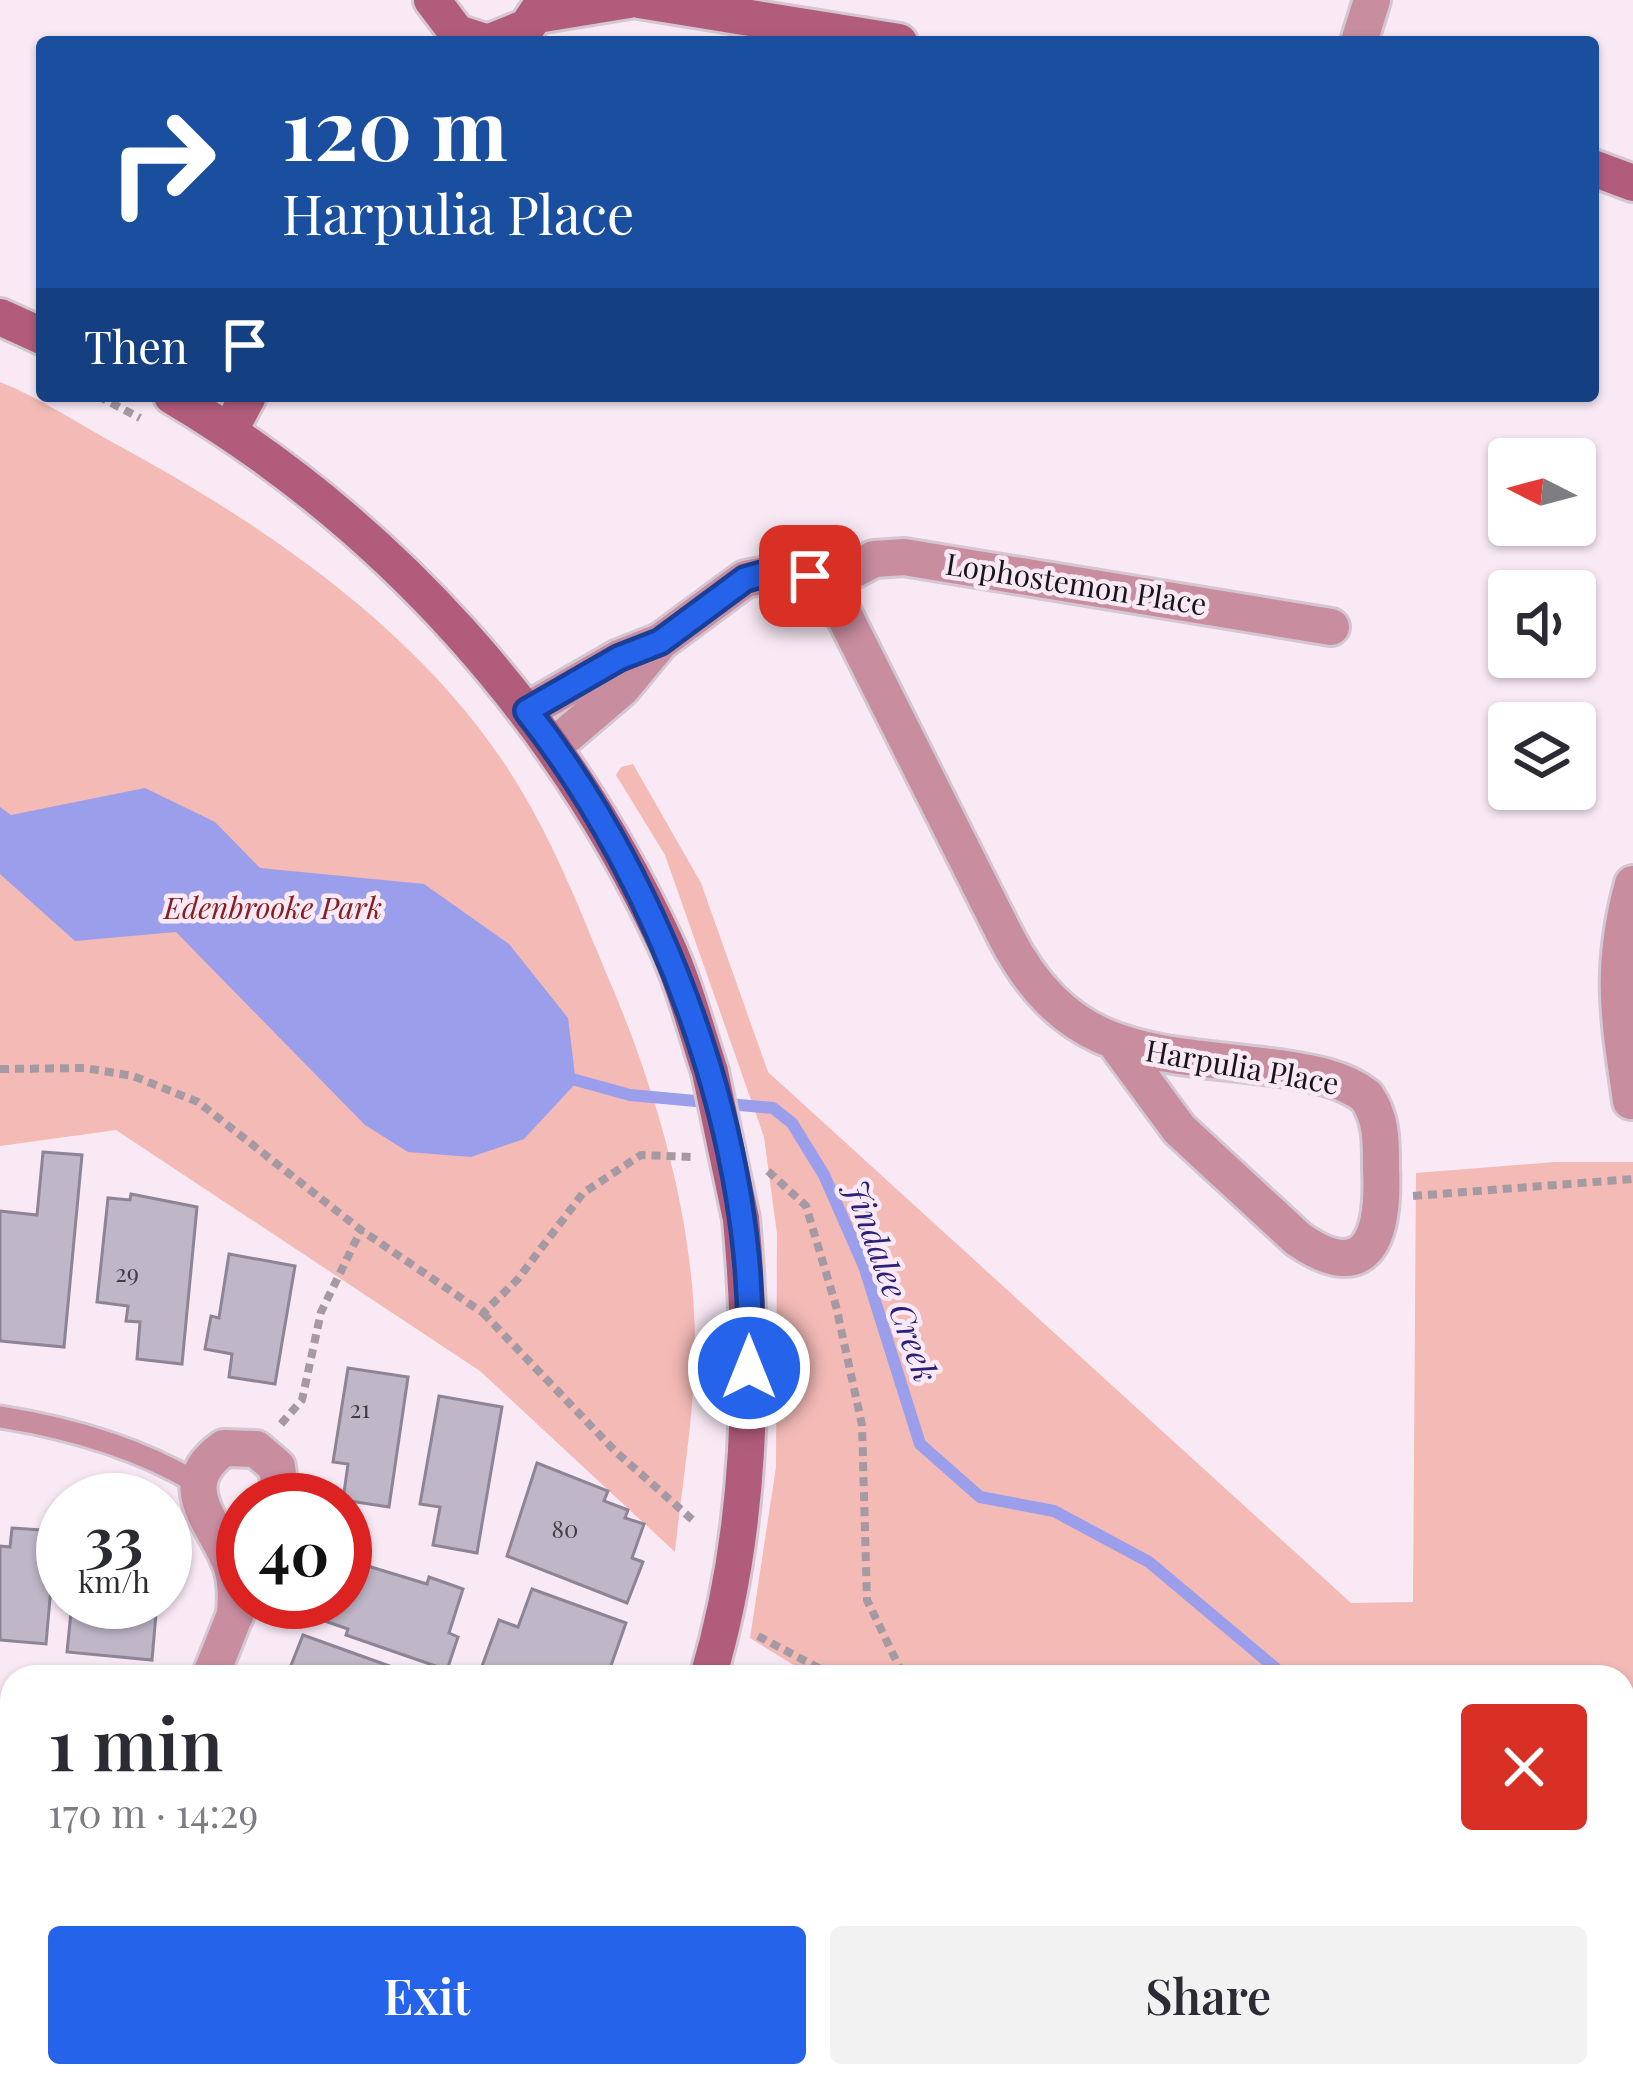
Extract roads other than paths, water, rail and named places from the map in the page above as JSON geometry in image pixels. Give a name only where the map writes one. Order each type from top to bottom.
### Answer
[{"type":"street","points":[[512,36],[541,8],[629,0]]},
{"type":"street","points":[[639,0],[861,36]]},
{"type":"street","points":[[1361,36],[1372,0]]},
{"type":"street","points":[[435,20],[467,36]]},
{"type":"street","points":[[1599,170],[1633,183]]},
{"type":"street","points":[[0,317],[36,333]]},
{"type":"street","points":[[182,402],[230,430],[330,506],[428,596],[554,746],[666,944],[710,1072],[741,1219],[751,1330],[742,1483],[725,1618],[711,1665]]},
{"type":"street","points":[[230,430],[245,402]]},
{"type":"street","name":"Lophostemon Place","points":[[826,584],[874,559],[904,557],[1331,626]]},
{"type":"street","points":[[554,746],[630,680],[660,642],[745,579],[782,572],[826,584]]},
{"type":"street","name":"Harpulia Place","points":[[826,584],[1025,975],[1071,1019],[1118,1046],[1298,1071],[1357,1089],[1370,1102],[1378,1121],[1382,1199],[1377,1235],[1363,1251],[1337,1256],[1309,1247],[1179,1130],[1118,1046]]},
{"type":"street","points":[[527,711],[619,658],[660,642]]},
{"type":"street","points":[[1631,1101],[1615,989],[1619,933],[1633,884]]},
{"type":"street","points":[[216,1534],[197,1483],[203,1468],[224,1448],[260,1450],[280,1473]]},
{"type":"street","points":[[215,1665],[230,1629]]},
{"type":"lane","points":[[1,1418],[44,1424],[152,1456],[197,1483]]},
{"type":"water","points":[[145,788],[215,822],[260,868],[424,884],[509,944],[568,1018],[576,1083],[524,1139],[471,1157],[408,1152],[365,1125],[176,932],[75,941],[0,874],[0,807],[11,815]]},
{"type":"waterway","name":"Jindalee Creek","points":[[565,1077],[630,1095],[773,1108],[792,1123],[824,1175],[864,1266],[920,1444],[980,1497],[1054,1511],[1149,1562],[1272,1665]]},
{"type":"park label","name":"Edenbrooke Park","points":[[273,909]]}]
